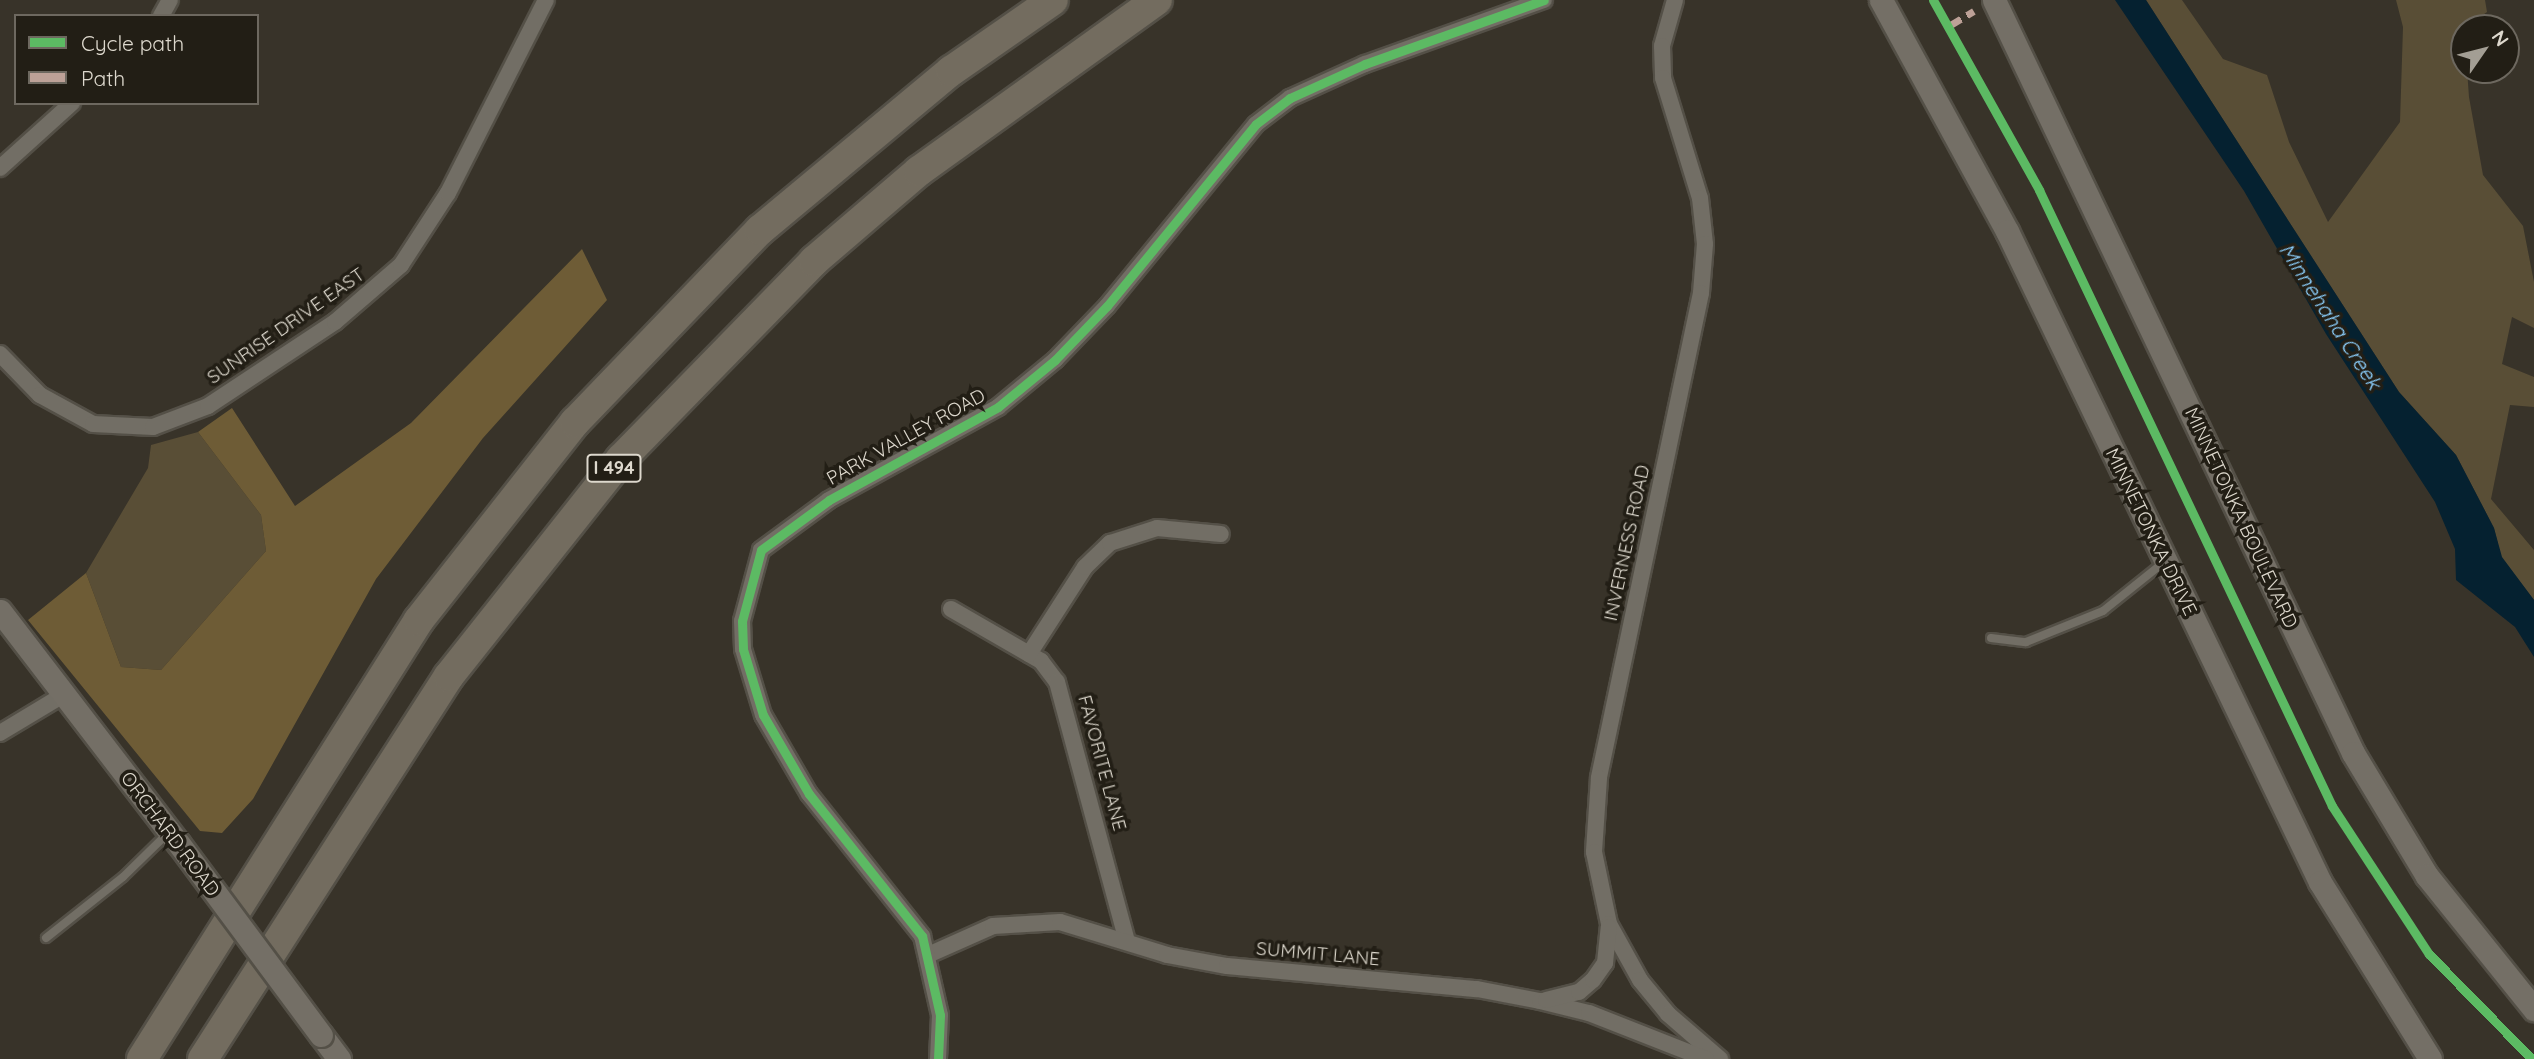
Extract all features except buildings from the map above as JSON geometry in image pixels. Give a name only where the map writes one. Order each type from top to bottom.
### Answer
[{"type":"highway","points":[[142,1059],[397,652],[475,543],[575,422],[760,230],[941,79],[1053,0]]},
{"type":"highway","name":"I 494","points":[[203,1059],[450,676],[621,459],[825,252],[919,171],[1157,0]]},
{"type":"street","name":"SUNRISE DRIVE EAST","points":[[0,354],[40,395],[93,424],[153,427],[208,406],[335,322],[401,265],[448,193],[546,0]]},
{"type":"street","name":"PARK VALLEY ROAD","points":[[938,1059],[940,1015],[928,955],[912,920],[808,794],[763,715],[743,649],[742,621],[761,551],[829,500],[998,407],[1055,360],[1107,306],[1256,124],[1290,99],[1365,64],[1544,0]]},
{"type":"street","name":"INVERNESS ROAD","points":[[1675,0],[1662,46],[1662,78],[1697,187],[1705,244],[1701,293],[1599,778],[1594,852],[1609,923],[1654,997],[1720,1059]]},
{"type":"street","name":"MINNETONKA DRIVE","points":[[1881,0],[1995,207],[2320,882],[2430,1059]]},
{"type":"street","name":"MINNETONKA BOULEVARD","points":[[1994,0],[2374,792],[2452,911],[2534,1009]]},
{"type":"street","points":[[0,168],[70,105]]},
{"type":"street","points":[[1029,654],[1085,568],[1110,543],[1150,528],[1221,534]]},
{"type":"street","name":"FAVORITE LANE","points":[[951,610],[1029,654],[1057,682],[1066,706],[1127,941]]},
{"type":"street","name":"ORCHARD ROAD","points":[[0,611],[339,1059]]},
{"type":"street","points":[[0,733],[63,695]]},
{"type":"street","name":"SUMMIT LANE","points":[[928,955],[961,936],[1026,921],[1060,922],[1167,955],[1287,976],[1413,983],[1540,1001],[1589,1013],[1706,1059]]},
{"type":"street","points":[[1540,1001],[1578,992],[1593,980],[1605,963],[1609,923]]},
{"type":"lane","points":[[1991,638],[2026,642],[2103,611],[2165,561]]},
{"type":"lane","points":[[46,938],[174,838]]},
{"type":"shaded area","points":[[2146,0],[2182,0],[2223,59],[2267,75],[2289,142],[2328,222],[2400,122],[2403,27],[2396,0],[2485,0],[2487,12],[2484,14],[2450,14],[2450,84],[2468,84],[2483,175],[2523,226],[2534,282],[2534,328],[2512,317],[2502,364],[2534,377],[2534,407],[2510,405],[2491,499],[2534,550],[2534,600],[2501,557],[2494,528],[2456,455],[2399,392]]},
{"type":"shaded area","points":[[582,249],[607,300],[483,438],[376,579],[253,799],[222,833],[200,831],[28,620],[86,573],[121,667],[161,670],[266,551],[261,515],[198,432],[232,408],[295,506],[411,423]]},
{"type":"shaded area","points":[[198,432],[261,515],[266,551],[161,670],[121,667],[86,573],[148,468],[151,445]]},
{"type":"water","name":"Minnehaha Creek","points":[[2115,0],[2146,0],[2399,392],[2456,455],[2494,528],[2502,557],[2534,600],[2534,657],[2515,627],[2456,580],[2455,549],[2435,502],[2326,334],[2244,191]]},
{"type":"marked path","points":[[1949,26],[1974,11]]},
{"type":"cycle path","points":[[938,1059],[940,1015],[922,936],[809,794],[763,715],[743,649],[742,621],[761,550],[829,500],[998,407],[1055,360],[1107,306],[1256,124],[1290,98],[1365,64],[1544,0]]},
{"type":"cycle path","points":[[1933,0],[2039,190],[2332,806],[2429,954],[2532,1059]]}]
